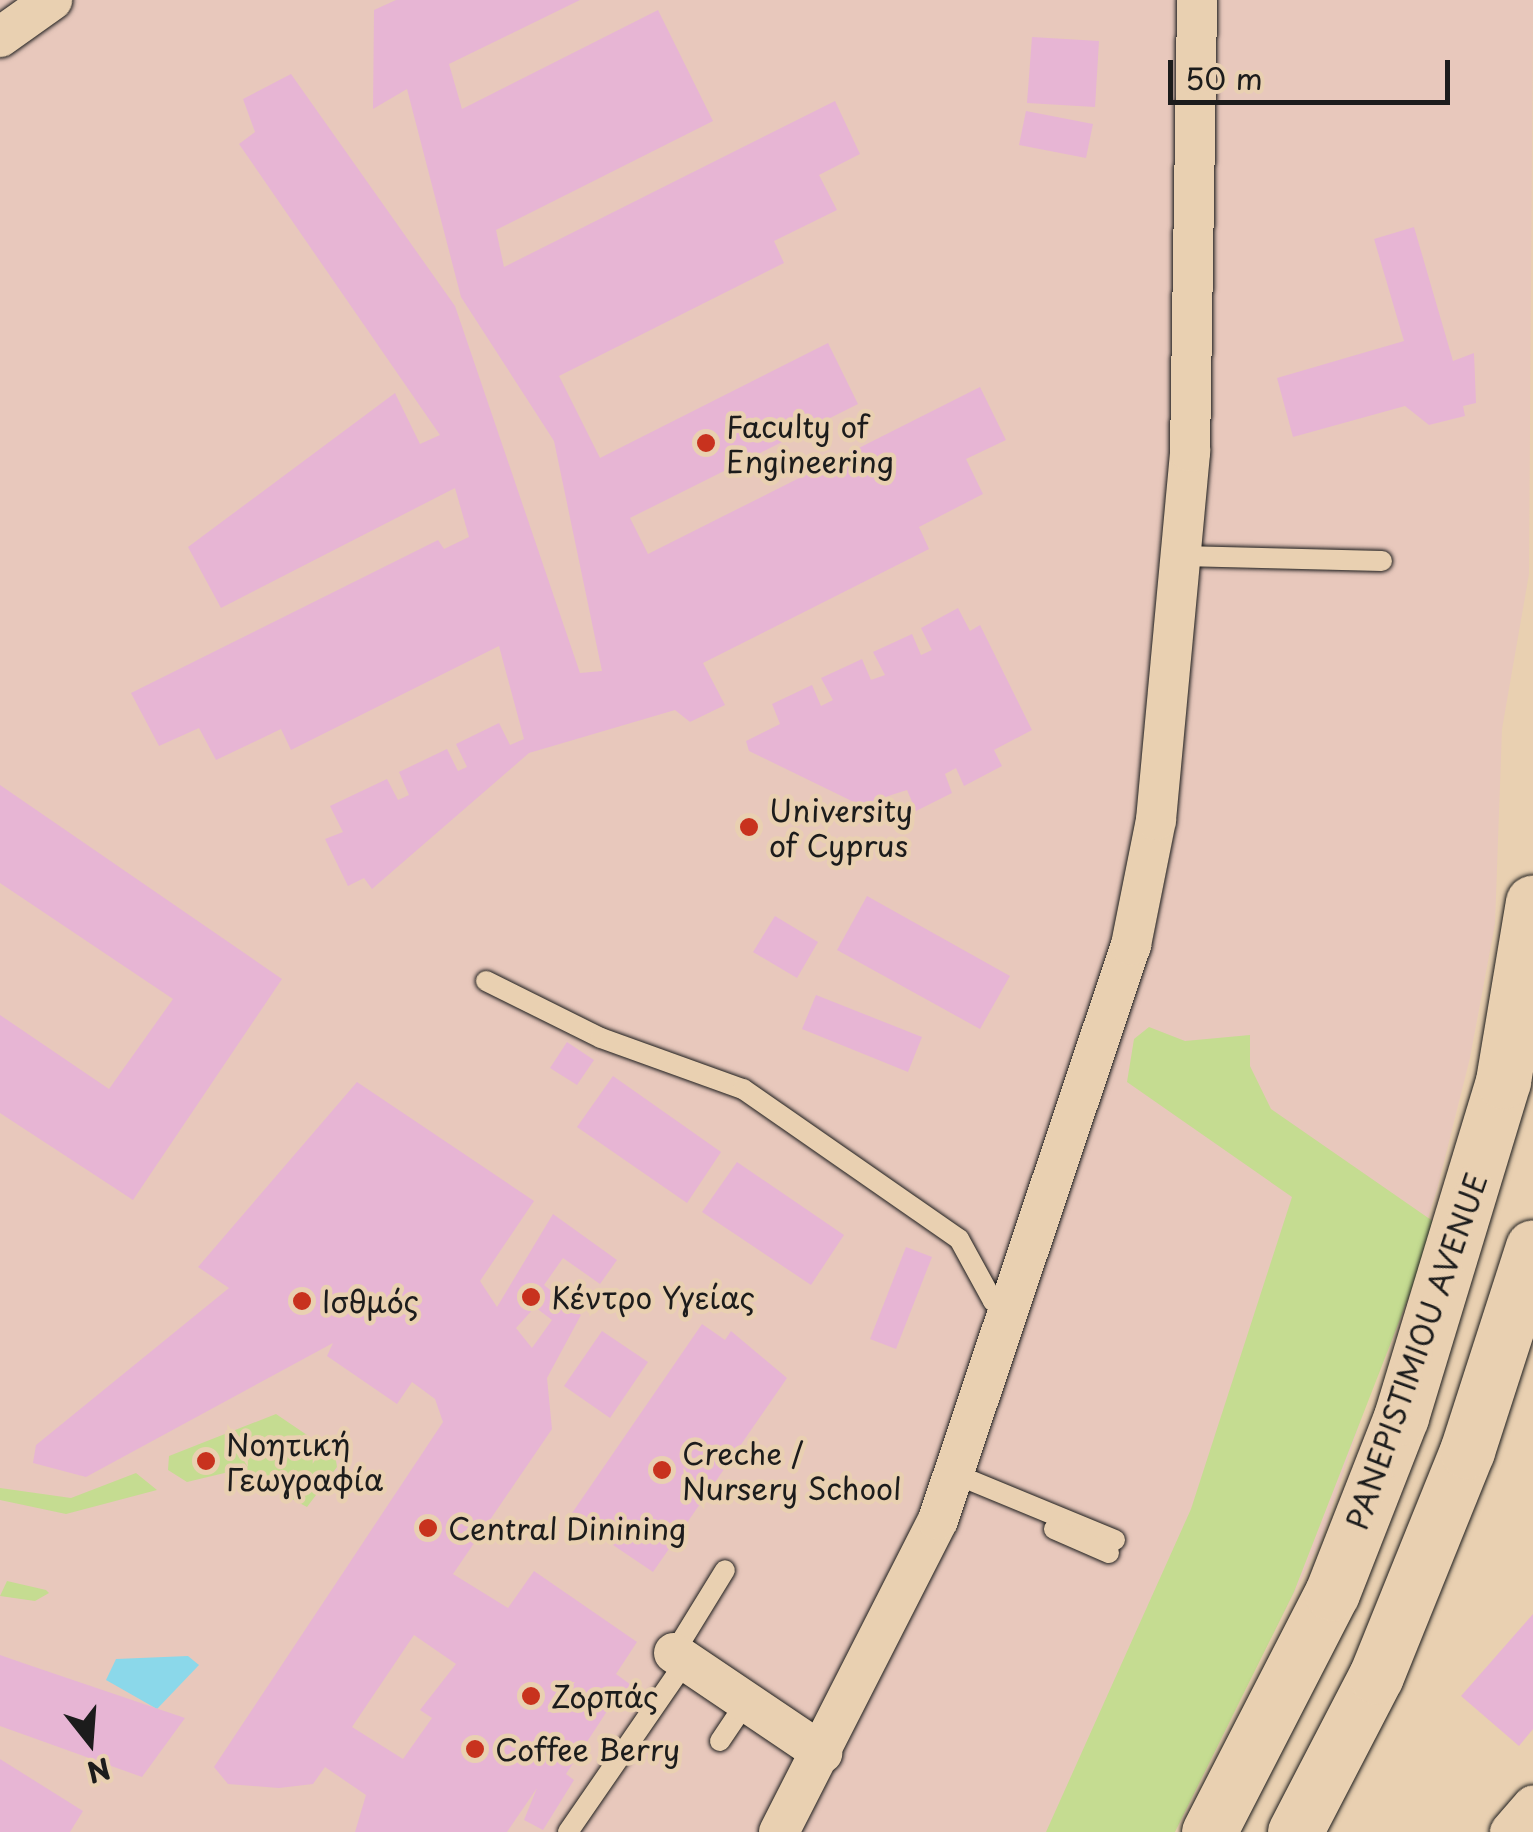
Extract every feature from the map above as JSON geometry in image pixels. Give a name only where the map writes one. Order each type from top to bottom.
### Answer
[{"type":"main road","name":"PANEPISTIMIOU AVENUE","points":[[1209,1832],[1332,1593],[1401,1417],[1504,1081],[1533,902]]},
{"type":"main road","points":[[1295,1832],[1425,1555],[1533,1247]]},
{"type":"street","points":[[0,37],[52,0]]},
{"type":"street","points":[[779,1832],[822,1753],[953,1480],[1015,1310],[1131,946],[1156,820],[1182,556],[1197,0]]},
{"type":"street","points":[[680,1657],[822,1753]]},
{"type":"street","points":[[1510,1832],[1533,1806]]},
{"type":"lane","points":[[1182,556],[1382,561]]},
{"type":"lane","points":[[486,982],[602,1038],[743,1089],[959,1239],[993,1301],[1015,1310]]},
{"type":"lane","points":[[953,1480],[1112,1546]]},
{"type":"lane","points":[[568,1832],[680,1657],[725,1570]]},
{"type":"lane","points":[[720,1741],[745,1704]]},
{"type":"shaded area","name":"University of Cyprus","points":[[0,0],[1533,0],[1529,574],[1502,729],[1495,924],[1470,1058],[1437,1190],[1321,1541],[1171,1832],[0,1832]]},
{"type":"green space","points":[[1149,1027],[1185,1041],[1250,1035],[1250,1066],[1271,1109],[1437,1224],[1294,1592],[1175,1832],[1046,1832],[1191,1509],[1292,1197],[1127,1082],[1134,1039]]},
{"type":"green space","points":[[276,1414],[335,1454],[337,1467],[307,1507],[237,1470],[187,1482],[168,1470],[169,1456]]},
{"type":"green space","points":[[136,1473],[157,1490],[66,1514],[0,1500],[0,1488],[71,1498]]},
{"type":"green space","points":[[7,1581],[49,1593],[35,1601],[0,1596]]},
{"type":"water","points":[[188,1656],[199,1665],[157,1709],[106,1680],[116,1659]]},
{"type":"building","name":"Faculty of Engineering","points":[[396,0],[580,0],[449,64],[462,109],[658,10],[713,121],[496,230],[504,267],[835,101],[860,154],[819,175],[837,210],[774,241],[784,263],[559,376],[600,458],[828,343],[858,404],[630,518],[648,554],[980,387],[1006,440],[966,459],[983,494],[919,527],[929,549],[703,663],[725,705],[690,722],[675,710],[529,753],[372,889],[364,878],[348,886],[325,839],[343,832],[330,806],[387,779],[398,800],[409,795],[399,772],[447,749],[458,771],[467,767],[456,744],[499,723],[510,745],[524,739],[499,646],[291,750],[281,729],[216,760],[199,728],[159,746],[131,693],[438,540],[444,549],[469,537],[455,488],[221,608],[188,547],[395,393],[420,444],[440,435],[239,144],[255,132],[243,99],[291,74],[455,306],[580,673],[602,671],[554,441],[461,297],[407,89],[373,109],[374,10]]},
{"type":"building","points":[[1032,37],[1099,41],[1095,107],[1027,103]]},
{"type":"building","points":[[1026,111],[1093,124],[1086,158],[1019,145]]},
{"type":"building","points":[[1414,227],[1453,361],[1474,353],[1476,403],[1463,406],[1465,416],[1429,425],[1405,406],[1293,437],[1277,378],[1404,341],[1374,239]]},
{"type":"building","points":[[958,608],[970,631],[980,625],[1032,730],[994,750],[1002,766],[964,786],[956,768],[945,774],[952,793],[916,811],[907,790],[860,805],[749,751],[746,741],[780,724],[772,704],[812,685],[821,706],[833,700],[821,678],[862,659],[871,680],[885,675],[873,652],[912,634],[921,655],[932,650],[921,628]]},
{"type":"building","points":[[0,785],[282,979],[133,1200],[0,1113],[0,1015],[109,1089],[173,999],[0,883]]},
{"type":"building","points":[[867,896],[1010,976],[980,1029],[837,950]]},
{"type":"building","points":[[775,916],[818,942],[797,978],[753,952]]},
{"type":"building","points":[[816,995],[922,1037],[908,1072],[802,1029]]},
{"type":"building","points":[[567,1042],[594,1060],[577,1085],[550,1068]]},
{"type":"building","points":[[613,1076],[721,1152],[687,1203],[577,1127]]},
{"type":"building","points":[[357,1082],[534,1201],[480,1281],[497,1307],[553,1214],[617,1260],[600,1284],[563,1258],[544,1285],[581,1315],[547,1378],[552,1429],[453,1574],[508,1608],[534,1571],[637,1642],[616,1674],[638,1690],[625,1707],[613,1702],[566,1774],[574,1780],[543,1830],[524,1820],[537,1788],[507,1832],[355,1832],[366,1795],[325,1767],[313,1784],[279,1788],[228,1784],[214,1767],[443,1422],[435,1399],[412,1382],[397,1404],[327,1356],[333,1343],[86,1477],[33,1463],[36,1445],[229,1288],[198,1267]],"holes":[[[535,1307],[552,1320],[532,1348],[516,1328]],[[414,1635],[456,1664],[420,1710],[432,1718],[403,1759],[352,1727]]]},
{"type":"building","points":[[737,1162],[844,1235],[811,1285],[702,1212]]},
{"type":"building","points":[[906,1247],[932,1257],[896,1349],[870,1339]]},
{"type":"building","name":"Creche / Nursery School","points":[[702,1324],[725,1340],[731,1331],[787,1378],[653,1572],[570,1516]]},
{"type":"building","points":[[602,1331],[648,1362],[610,1418],[564,1386]]},
{"type":"building","points":[[1533,1614],[1533,1729],[1519,1746],[1461,1696]]},
{"type":"building","points":[[0,1655],[185,1718],[142,1777],[0,1726]]},
{"type":"building","points":[[0,1759],[83,1811],[70,1832],[0,1832]]},
{"type":"place","name":"Faculty of Engineering","points":[[706,443]]},
{"type":"place","name":"University of Cyprus","points":[[749,827]]},
{"type":"place","name":"Κέντρο Υγείας","points":[[531,1297]]},
{"type":"place","name":"Ισθμός","points":[[302,1301]]},
{"type":"place","name":"Νοητική Γεωγραφία","points":[[206,1461]]},
{"type":"place","name":"Creche / Nursery School","points":[[662,1470]]},
{"type":"place","name":"Central Dinining","points":[[428,1528]]},
{"type":"place","name":"Ζορπάς","points":[[531,1696]]},
{"type":"place","name":"Coffee Berry","points":[[475,1749]]}]
